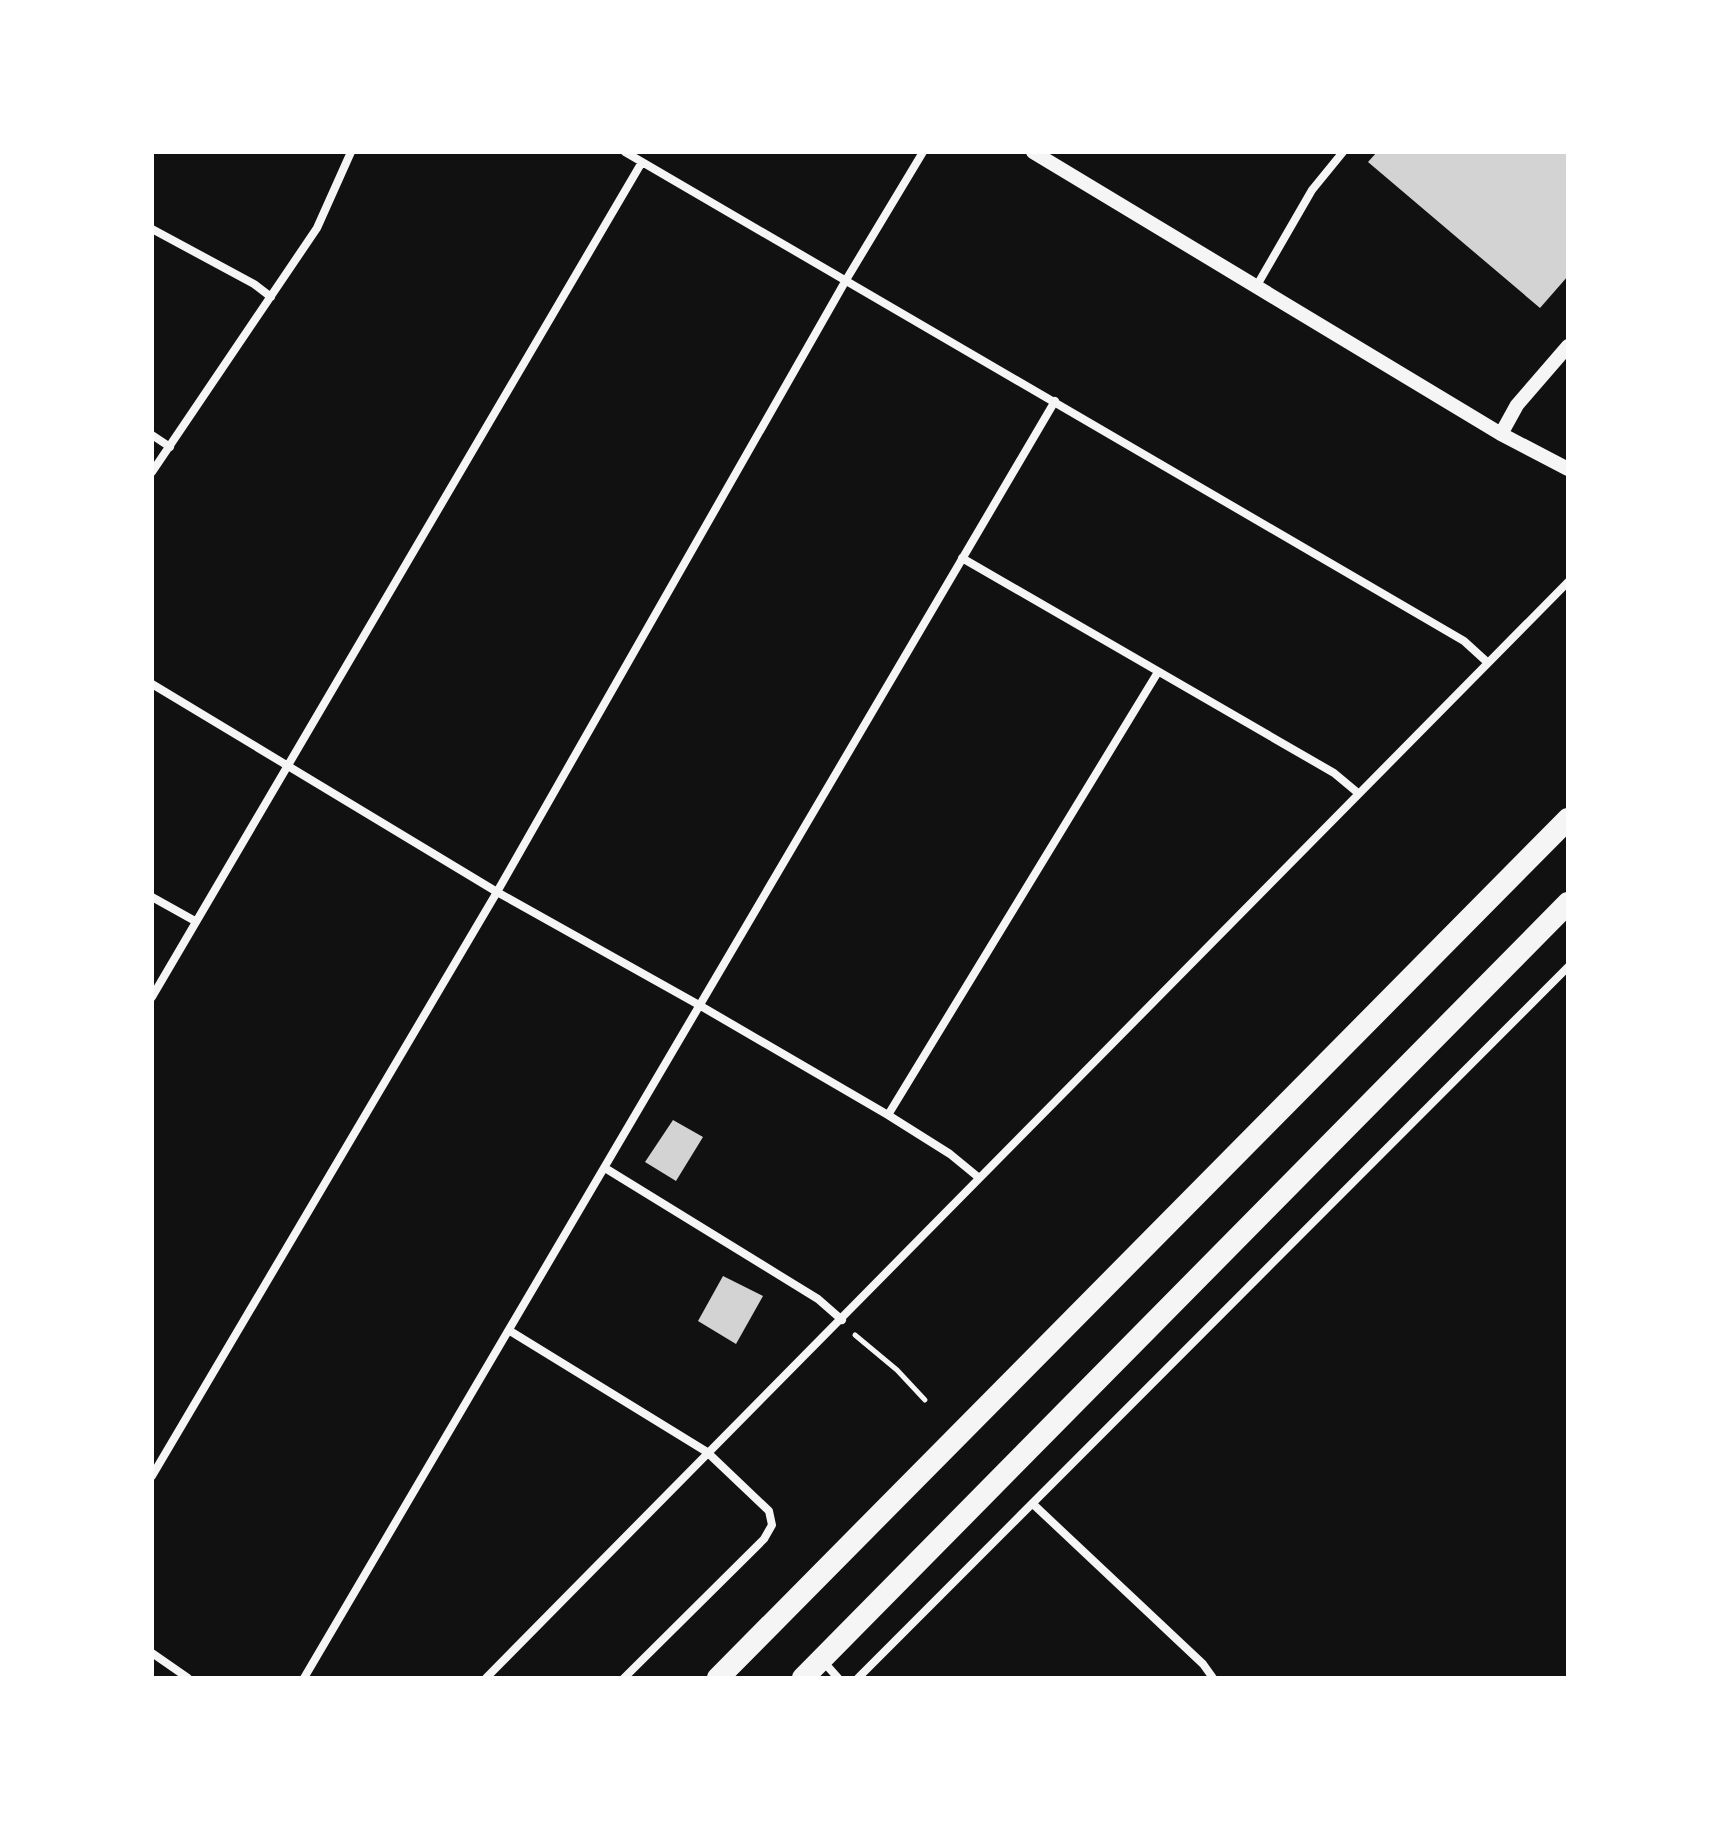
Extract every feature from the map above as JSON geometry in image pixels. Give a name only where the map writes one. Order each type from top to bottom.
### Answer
[{"type":"highway","points":[[718,1678],[1568,819]]},
{"type":"highway","points":[[803,1678],[1568,903]]},
{"type":"street","points":[[152,472],[317,228],[351,152]]},
{"type":"street","points":[[625,152],[1464,641],[1487,662]]},
{"type":"street","points":[[152,1476],[497,892],[846,280],[923,152]]},
{"type":"street","points":[[1033,152],[1501,434],[1568,469]]},
{"type":"street","points":[[1256,287],[1312,190],[1343,152]]},
{"type":"street","points":[[152,997],[642,162]]},
{"type":"street","points":[[152,229],[254,284],[271,297]]},
{"type":"street","points":[[1501,434],[1517,405],[1568,346]]},
{"type":"street","points":[[304,1678],[1055,401]]},
{"type":"street","points":[[152,435],[170,447]]},
{"type":"street","points":[[962,558],[1334,773],[1358,793]]},
{"type":"street","points":[[486,1678],[1568,582]]},
{"type":"street","points":[[888,1115],[1158,672]]},
{"type":"street","points":[[152,684],[497,892],[888,1115],[950,1154],[978,1177]]},
{"type":"street","points":[[152,897],[195,921]]},
{"type":"street","points":[[858,1678],[1568,967]]},
{"type":"street","points":[[605,1168],[818,1299],[842,1320]]},
{"type":"street","points":[[510,1331],[707,1452],[769,1511],[772,1525],[764,1539],[624,1678]]},
{"type":"street","points":[[1033,1504],[1203,1664],[1213,1678]]},
{"type":"street","points":[[152,1653],[188,1678]]},
{"type":"street","points":[[821,1660],[838,1678]]},
{"type":"path","points":[[854,1334],[897,1370],[925,1400]]},
{"type":"building","points":[[1377,152],[1568,152],[1568,276],[1540,308],[1368,162]]},
{"type":"building","points":[[673,1120],[703,1137],[676,1181],[645,1162]]},
{"type":"building","points":[[723,1276],[763,1296],[736,1344],[698,1321]]}]
